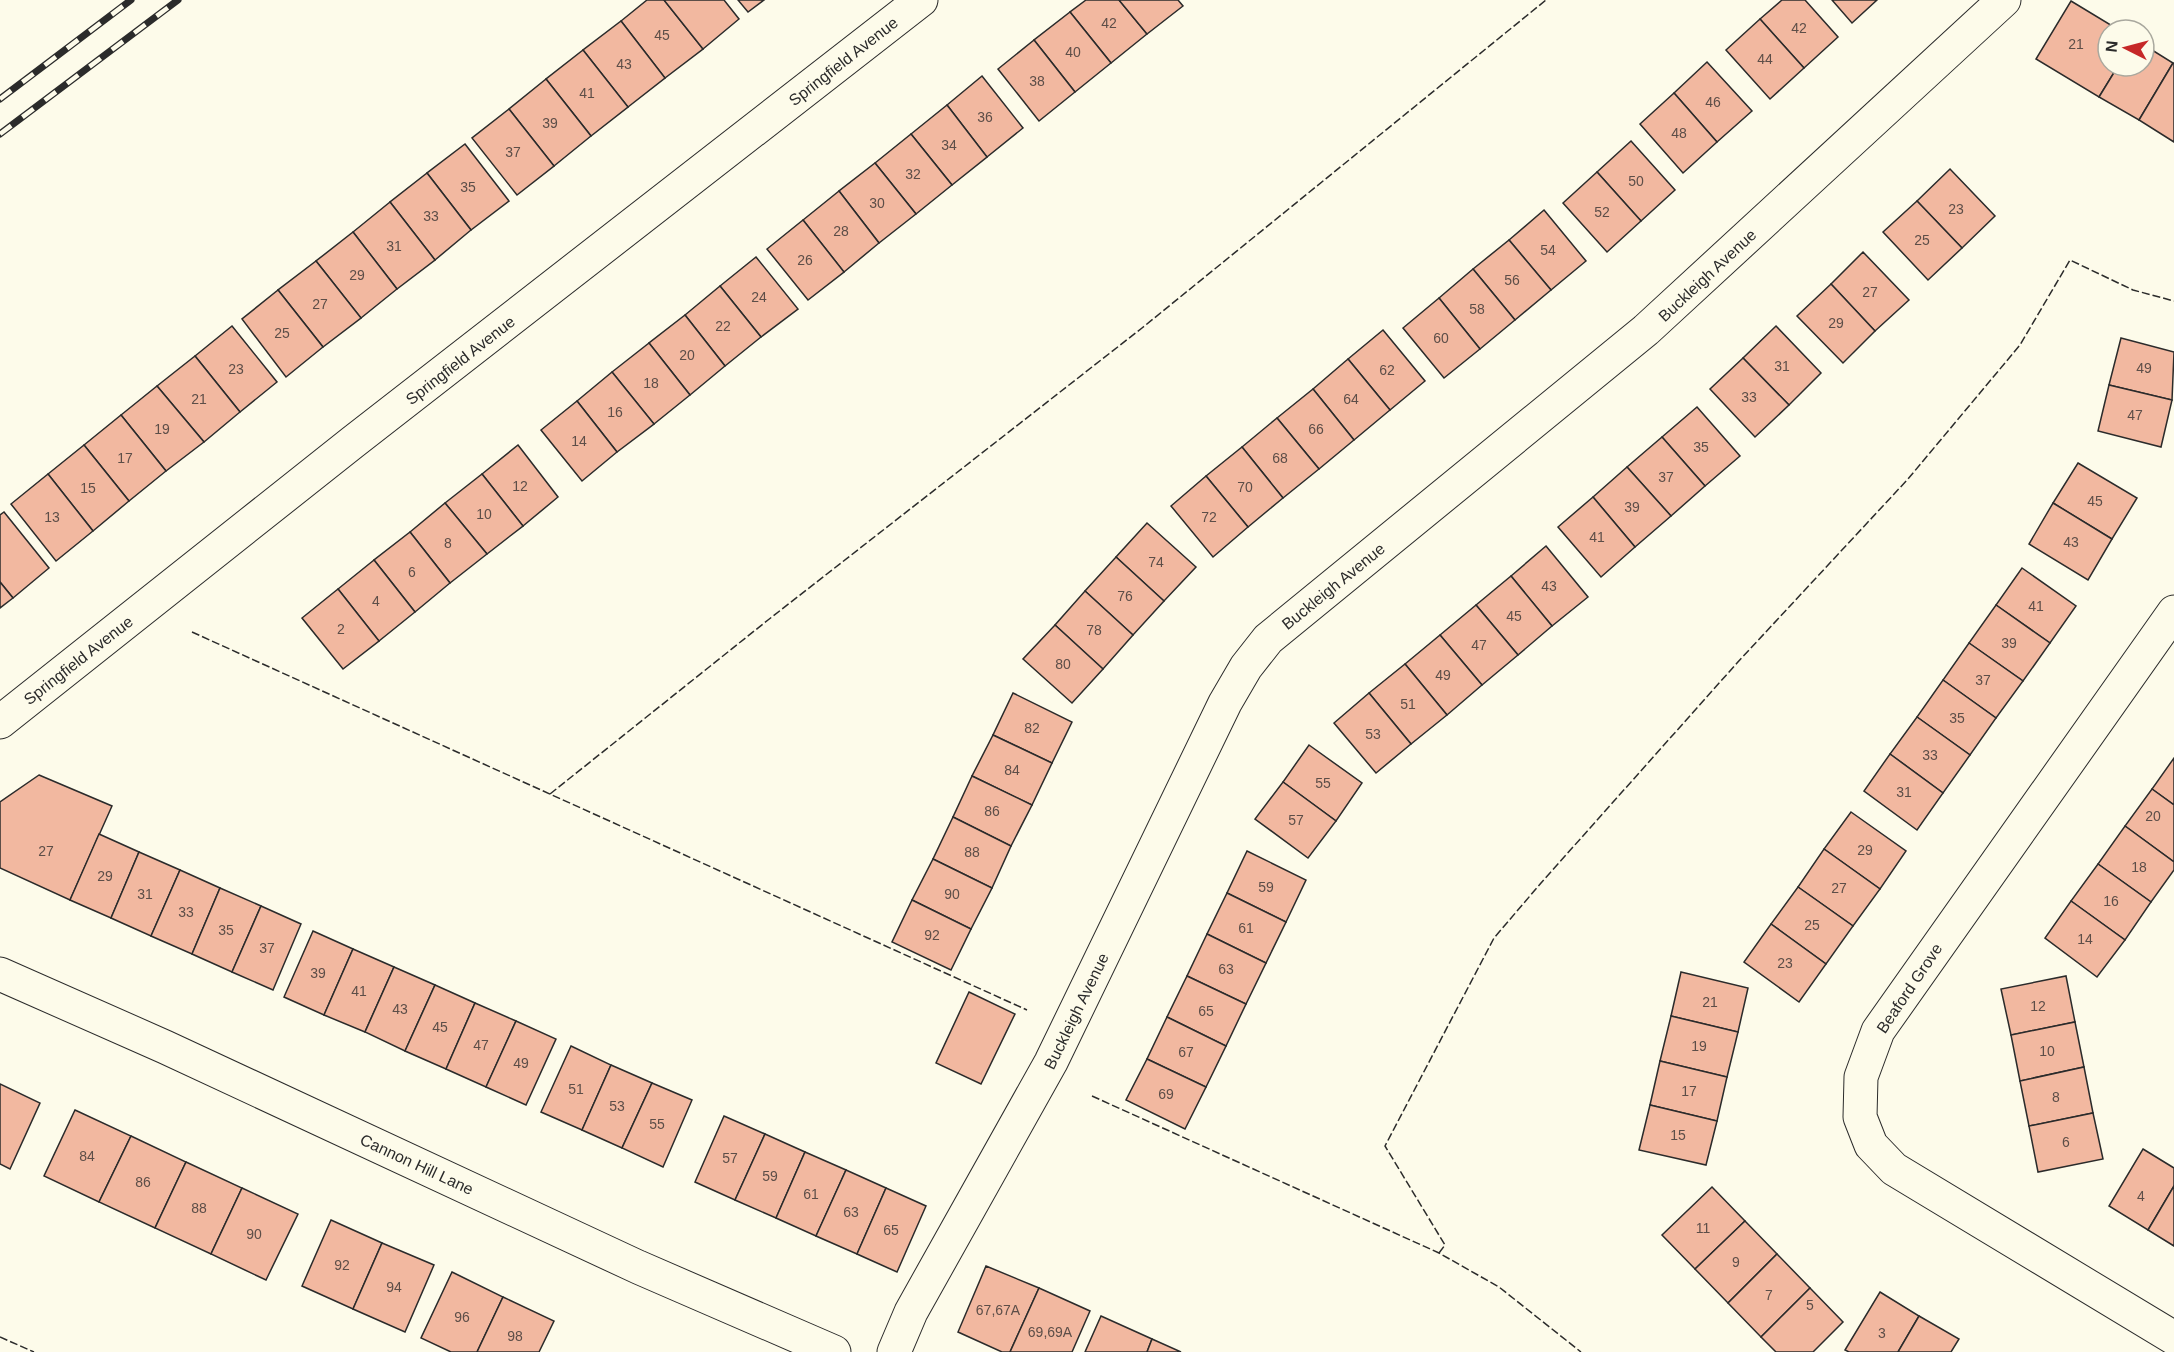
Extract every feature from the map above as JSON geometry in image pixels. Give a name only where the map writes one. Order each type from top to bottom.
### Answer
[{"type":"street","name":"Springfield Avenue","points":[[0,722],[353,442],[921,0]]},
{"type":"street","name":"Buckleigh Avenue","points":[[894,1352],[911,1312],[1051,1062],[1225,703],[1246,667],[1268,639],[1646,330],[2004,0]]},
{"type":"street","name":"Beaford Grove","points":[[2174,612],[1878,1031],[1861,1077],[1860,1117],[1871,1145],[1894,1169],[2174,1338]]},
{"type":"street","name":"Cannon Hill Lane","points":[[0,974],[165,1047],[638,1267],[834,1352]]},
{"type":"building","points":[[647,0],[664,0],[703,49],[665,78],[621,21]]},
{"type":"building","points":[[664,0],[724,0],[739,19],[703,49]]},
{"type":"building","points":[[738,0],[764,0],[748,12]]},
{"type":"building","points":[[1086,0],[1119,0],[1147,34],[1111,63],[1070,12]]},
{"type":"building","points":[[1119,0],[1178,0],[1183,6],[1147,34]]},
{"type":"building","points":[[1782,0],[1805,0],[1838,37],[1804,68],[1760,19]]},
{"type":"building","points":[[1832,0],[1877,0],[1852,23]]},
{"type":"building","points":[[2071,1],[2099,18],[2096,18],[2096,78],[2111,78],[2099,97],[2036,59]]},
{"type":"building","points":[[1070,12],[1111,63],[1075,92],[1034,40]]},
{"type":"building","points":[[1760,19],[1804,68],[1770,99],[1726,50]]},
{"type":"building","points":[[621,21],[665,78],[628,107],[583,50]]},
{"type":"building","points":[[1034,40],[1075,92],[1039,121],[998,69]]},
{"type":"building","points":[[583,50],[628,107],[591,136],[546,79]]},
{"type":"building","points":[[2156,52],[2173,63],[2139,120],[2099,97],[2111,78],[2156,78]]},
{"type":"building","points":[[1707,62],[1752,111],[1717,142],[1674,93]]},
{"type":"building","points":[[2174,64],[2174,142],[2139,120]]},
{"type":"building","points":[[982,76],[1023,128],[987,157],[947,105]]},
{"type":"building","points":[[546,79],[591,136],[554,166],[509,109]]},
{"type":"building","points":[[1674,93],[1717,142],[1683,173],[1640,124]]},
{"type":"building","points":[[947,105],[987,157],[952,185],[911,134]]},
{"type":"building","points":[[509,109],[554,166],[517,195],[472,138]]},
{"type":"building","points":[[911,134],[952,185],[916,214],[875,163]]},
{"type":"building","points":[[1631,141],[1675,190],[1641,221],[1597,172]]},
{"type":"building","points":[[465,144],[509,201],[471,230],[427,173]]},
{"type":"building","points":[[875,163],[916,214],[879,243],[839,191]]},
{"type":"building","points":[[1950,169],[1995,216],[1962,248],[1917,201]]},
{"type":"building","points":[[1597,172],[1641,221],[1607,252],[1563,203]]},
{"type":"building","points":[[427,173],[471,230],[435,260],[390,202]]},
{"type":"building","points":[[839,191],[879,243],[844,272],[803,220]]},
{"type":"building","points":[[1917,201],[1962,248],[1928,280],[1883,232]]},
{"type":"building","points":[[390,202],[435,260],[397,289],[353,232]]},
{"type":"building","points":[[1544,210],[1586,261],[1551,290],[1509,240]]},
{"type":"building","points":[[803,220],[844,272],[808,300],[767,249]]},
{"type":"building","points":[[353,232],[397,289],[361,318],[316,261]]},
{"type":"building","points":[[1509,240],[1551,290],[1515,320],[1473,269]]},
{"type":"building","points":[[1863,252],[1909,300],[1875,331],[1831,284]]},
{"type":"building","points":[[756,257],[798,309],[761,337],[720,286]]},
{"type":"building","points":[[316,261],[361,318],[323,347],[278,290]]},
{"type":"building","points":[[1473,269],[1515,320],[1480,349],[1439,298]]},
{"type":"building","points":[[1831,284],[1875,331],[1843,363],[1797,316]]},
{"type":"building","points":[[720,286],[761,337],[725,366],[685,315]]},
{"type":"building","points":[[278,290],[323,347],[286,377],[242,319]]},
{"type":"building","points":[[1439,298],[1480,349],[1444,378],[1403,328]]},
{"type":"building","points":[[685,315],[725,366],[690,395],[649,343]]},
{"type":"building","points":[[232,326],[277,382],[240,412],[195,356]]},
{"type":"building","points":[[1776,326],[1821,373],[1789,405],[1743,358]]},
{"type":"building","points":[[1383,330],[1425,381],[1390,410],[1348,359]]},
{"type":"building","points":[[2121,338],[2174,352],[2172,400],[2109,385]]},
{"type":"building","points":[[649,343],[690,395],[654,424],[612,372]]},
{"type":"building","points":[[195,356],[240,412],[204,442],[157,386]]},
{"type":"building","points":[[1743,358],[1789,405],[1755,437],[1710,389]]},
{"type":"building","points":[[1348,359],[1390,410],[1354,440],[1313,389]]},
{"type":"building","points":[[612,372],[654,424],[617,452],[577,401]]},
{"type":"building","points":[[2109,385],[2172,400],[2161,447],[2098,431]]},
{"type":"building","points":[[157,386],[204,442],[166,471],[121,415]]},
{"type":"building","points":[[1313,389],[1354,440],[1319,469],[1277,418]]},
{"type":"building","points":[[577,401],[617,452],[582,481],[541,430]]},
{"type":"building","points":[[1697,407],[1740,456],[1705,486],[1662,437]]},
{"type":"building","points":[[121,415],[166,471],[129,501],[84,445]]},
{"type":"building","points":[[1277,418],[1319,469],[1283,498],[1242,447]]},
{"type":"building","points":[[1662,437],[1705,486],[1671,516],[1627,467]]},
{"type":"building","points":[[84,445],[129,501],[93,531],[48,474]]},
{"type":"building","points":[[518,445],[558,497],[523,526],[482,474]]},
{"type":"building","points":[[1242,447],[1283,498],[1248,527],[1206,476]]},
{"type":"building","points":[[2078,463],[2137,498],[2112,539],[2053,503]]},
{"type":"building","points":[[1627,467],[1671,516],[1635,547],[1593,497]]},
{"type":"building","points":[[48,474],[93,531],[56,561],[11,504]]},
{"type":"building","points":[[482,474],[523,526],[487,554],[445,503]]},
{"type":"building","points":[[1206,476],[1248,527],[1213,557],[1171,506]]},
{"type":"building","points":[[1593,497],[1635,547],[1601,577],[1558,527]]},
{"type":"building","points":[[445,503],[487,554],[450,583],[410,532]]},
{"type":"building","points":[[2053,503],[2112,539],[2088,580],[2029,544]]},
{"type":"building","points":[[4,512],[49,568],[13,598],[0,582],[0,515]]},
{"type":"building","points":[[1147,523],[1196,567],[1164,601],[1116,557]]},
{"type":"building","points":[[410,532],[450,583],[415,612],[374,560]]},
{"type":"building","points":[[1546,546],[1588,597],[1552,626],[1511,576]]},
{"type":"building","points":[[1116,557],[1164,601],[1133,635],[1085,591]]},
{"type":"building","points":[[374,560],[415,612],[379,641],[338,589]]},
{"type":"building","points":[[2022,568],[2076,606],[2050,643],[1996,605]]},
{"type":"building","points":[[1511,576],[1552,626],[1518,655],[1476,605]]},
{"type":"building","points":[[0,582],[13,598],[0,608]]},
{"type":"building","points":[[338,589],[379,641],[343,669],[302,618]]},
{"type":"building","points":[[1085,591],[1133,635],[1103,669],[1055,625]]},
{"type":"building","points":[[1476,605],[1518,655],[1482,685],[1440,635]]},
{"type":"building","points":[[1996,605],[2050,643],[2023,681],[1969,643]]},
{"type":"building","points":[[1055,625],[1103,669],[1072,703],[1023,659]]},
{"type":"building","points":[[1440,635],[1482,685],[1447,715],[1405,664]]},
{"type":"building","points":[[1969,643],[2023,681],[1996,718],[1943,680]]},
{"type":"building","points":[[1405,664],[1447,715],[1411,744],[1369,693]]},
{"type":"building","points":[[1943,680],[1996,718],[1970,755],[1917,717]]},
{"type":"building","points":[[1013,693],[1072,722],[1052,763],[993,735]]},
{"type":"building","points":[[1369,693],[1411,744],[1376,773],[1334,723]]},
{"type":"building","points":[[1917,717],[1970,755],[1943,793],[1890,754]]},
{"type":"building","points":[[993,735],[1052,763],[1032,805],[972,776]]},
{"type":"building","points":[[1309,745],[1362,783],[1336,821],[1283,782]]},
{"type":"building","points":[[1890,754],[1943,793],[1917,830],[1864,791]]},
{"type":"building","points":[[2174,758],[2174,805],[2152,789]]},
{"type":"building","points":[[39,775],[112,806],[70,900],[0,868],[0,802]]},
{"type":"building","points":[[972,776],[1032,805],[1011,846],[953,817]]},
{"type":"building","points":[[1283,782],[1336,821],[1308,858],[1255,819]]},
{"type":"building","points":[[2152,789],[2174,805],[2174,862],[2125,826]]},
{"type":"building","points":[[1851,812],[1906,851],[1880,889],[1824,849]]},
{"type":"building","points":[[953,817],[1011,846],[992,888],[933,859]]},
{"type":"building","points":[[2125,826],[2174,862],[2174,870],[2151,902],[2098,864]]},
{"type":"building","points":[[99,834],[139,852],[111,918],[70,900]]},
{"type":"building","points":[[1824,849],[1880,889],[1853,926],[1798,887]]},
{"type":"building","points":[[1247,851],[1306,880],[1286,922],[1227,893]]},
{"type":"building","points":[[139,852],[180,870],[151,936],[111,918]]},
{"type":"building","points":[[933,859],[992,888],[971,929],[912,900]]},
{"type":"building","points":[[2098,864],[2151,902],[2125,940],[2071,901]]},
{"type":"building","points":[[180,870],[220,888],[192,954],[151,936]]},
{"type":"building","points":[[1798,887],[1853,926],[1826,964],[1771,924]]},
{"type":"building","points":[[220,888],[261,906],[232,972],[192,954]]},
{"type":"building","points":[[1227,893],[1286,922],[1266,963],[1207,934]]},
{"type":"building","points":[[912,900],[971,929],[951,970],[892,942]]},
{"type":"building","points":[[2071,901],[2125,940],[2097,977],[2045,938]]},
{"type":"building","points":[[261,906],[301,924],[273,990],[232,972]]},
{"type":"building","points":[[1771,924],[1826,964],[1799,1002],[1744,962]]},
{"type":"building","points":[[313,931],[353,949],[324,1015],[284,997]]},
{"type":"building","points":[[1207,934],[1266,963],[1246,1004],[1187,976]]},
{"type":"building","points":[[353,949],[394,967],[365,1032],[324,1015]]},
{"type":"building","points":[[394,967],[435,985],[405,1051],[365,1032]]},
{"type":"building","points":[[1681,972],[1748,988],[1738,1032],[1671,1016]]},
{"type":"building","points":[[1187,976],[1246,1004],[1226,1046],[1167,1017]]},
{"type":"building","points":[[2066,976],[2075,1022],[2011,1035],[2001,989]]},
{"type":"building","points":[[435,985],[475,1003],[446,1069],[405,1051]]},
{"type":"building","points":[[969,992],[1015,1014],[981,1084],[936,1063]]},
{"type":"building","points":[[475,1003],[516,1021],[486,1087],[446,1069]]},
{"type":"building","points":[[1671,1016],[1738,1032],[1727,1077],[1660,1061]]},
{"type":"building","points":[[1167,1017],[1226,1046],[1206,1087],[1147,1059]]},
{"type":"building","points":[[516,1021],[556,1039],[526,1105],[486,1087]]},
{"type":"building","points":[[2075,1022],[2084,1067],[2020,1081],[2011,1035]]},
{"type":"building","points":[[571,1046],[611,1065],[582,1130],[541,1112]]},
{"type":"building","points":[[1147,1059],[1206,1087],[1185,1129],[1126,1100]]},
{"type":"building","points":[[1660,1061],[1727,1077],[1717,1121],[1650,1105]]},
{"type":"building","points":[[611,1065],[652,1083],[622,1148],[582,1130]]},
{"type":"building","points":[[2084,1067],[2093,1113],[2029,1126],[2020,1081]]},
{"type":"building","points":[[652,1083],[692,1100],[663,1167],[622,1148]]},
{"type":"building","points":[[0,1084],[40,1103],[10,1169],[0,1164]]},
{"type":"building","points":[[1650,1105],[1717,1121],[1706,1165],[1639,1150]]},
{"type":"building","points":[[75,1110],[131,1136],[99,1202],[44,1176]]},
{"type":"building","points":[[2093,1113],[2103,1159],[2038,1172],[2029,1126]]},
{"type":"building","points":[[724,1116],[765,1134],[735,1200],[695,1182]]},
{"type":"building","points":[[765,1134],[805,1152],[776,1218],[735,1200]]},
{"type":"building","points":[[131,1136],[186,1162],[155,1228],[99,1202]]},
{"type":"building","points":[[2143,1149],[2174,1168],[2174,1186],[2148,1230],[2109,1206]]},
{"type":"building","points":[[805,1152],[846,1170],[816,1236],[776,1218]]},
{"type":"building","points":[[186,1162],[242,1188],[211,1254],[155,1228]]},
{"type":"building","points":[[846,1170],[886,1188],[857,1254],[816,1236]]},
{"type":"building","points":[[2174,1186],[2174,1246],[2148,1230]]},
{"type":"building","points":[[1712,1187],[1745,1221],[1695,1269],[1662,1235]]},
{"type":"building","points":[[242,1188],[298,1214],[266,1280],[211,1254]]},
{"type":"building","points":[[886,1188],[926,1206],[897,1272],[857,1254]]},
{"type":"building","points":[[331,1220],[382,1243],[353,1309],[302,1286]]},
{"type":"building","points":[[1745,1221],[1777,1254],[1728,1303],[1695,1269]]},
{"type":"building","points":[[382,1243],[434,1265],[405,1332],[353,1309]]},
{"type":"building","points":[[1777,1254],[1810,1288],[1761,1337],[1728,1303]]},
{"type":"building","points":[[986,1266],[1039,1288],[1010,1352],[1002,1352],[958,1332]]},
{"type":"building","points":[[452,1272],[503,1297],[477,1352],[451,1352],[421,1338]]},
{"type":"building","points":[[1039,1288],[1090,1311],[1072,1352],[1010,1352]]},
{"type":"building","points":[[1810,1288],[1843,1322],[1813,1352],[1776,1352],[1761,1337]]},
{"type":"building","points":[[1880,1292],[1919,1316],[1898,1352],[1849,1352],[1845,1350]]},
{"type":"building","points":[[503,1297],[554,1321],[539,1352],[477,1352]]},
{"type":"building","points":[[1101,1316],[1152,1339],[1147,1352],[1085,1352]]},
{"type":"building","points":[[1919,1316],[1959,1339],[1951,1352],[1898,1352]]},
{"type":"building","points":[[1152,1339],[1181,1352],[1147,1352]]},
{"type":"railway","points":[[0,99],[131,0]]},
{"type":"railway","points":[[0,134],[178,0]]},
{"type":"fence","points":[[550,794],[768,620],[1142,328],[1546,0]]},
{"type":"fence","points":[[1439,1253],[1445,1245],[1385,1146],[1494,938],[1737,663],[1908,479],[2020,345],[2070,260],[2133,290],[2174,301]]},
{"type":"fence","points":[[192,632],[1027,1010]]},
{"type":"fence","points":[[1092,1096],[1439,1253],[1499,1287],[1581,1352]]},
{"type":"fence","points":[[0,1337],[34,1352]]}]
